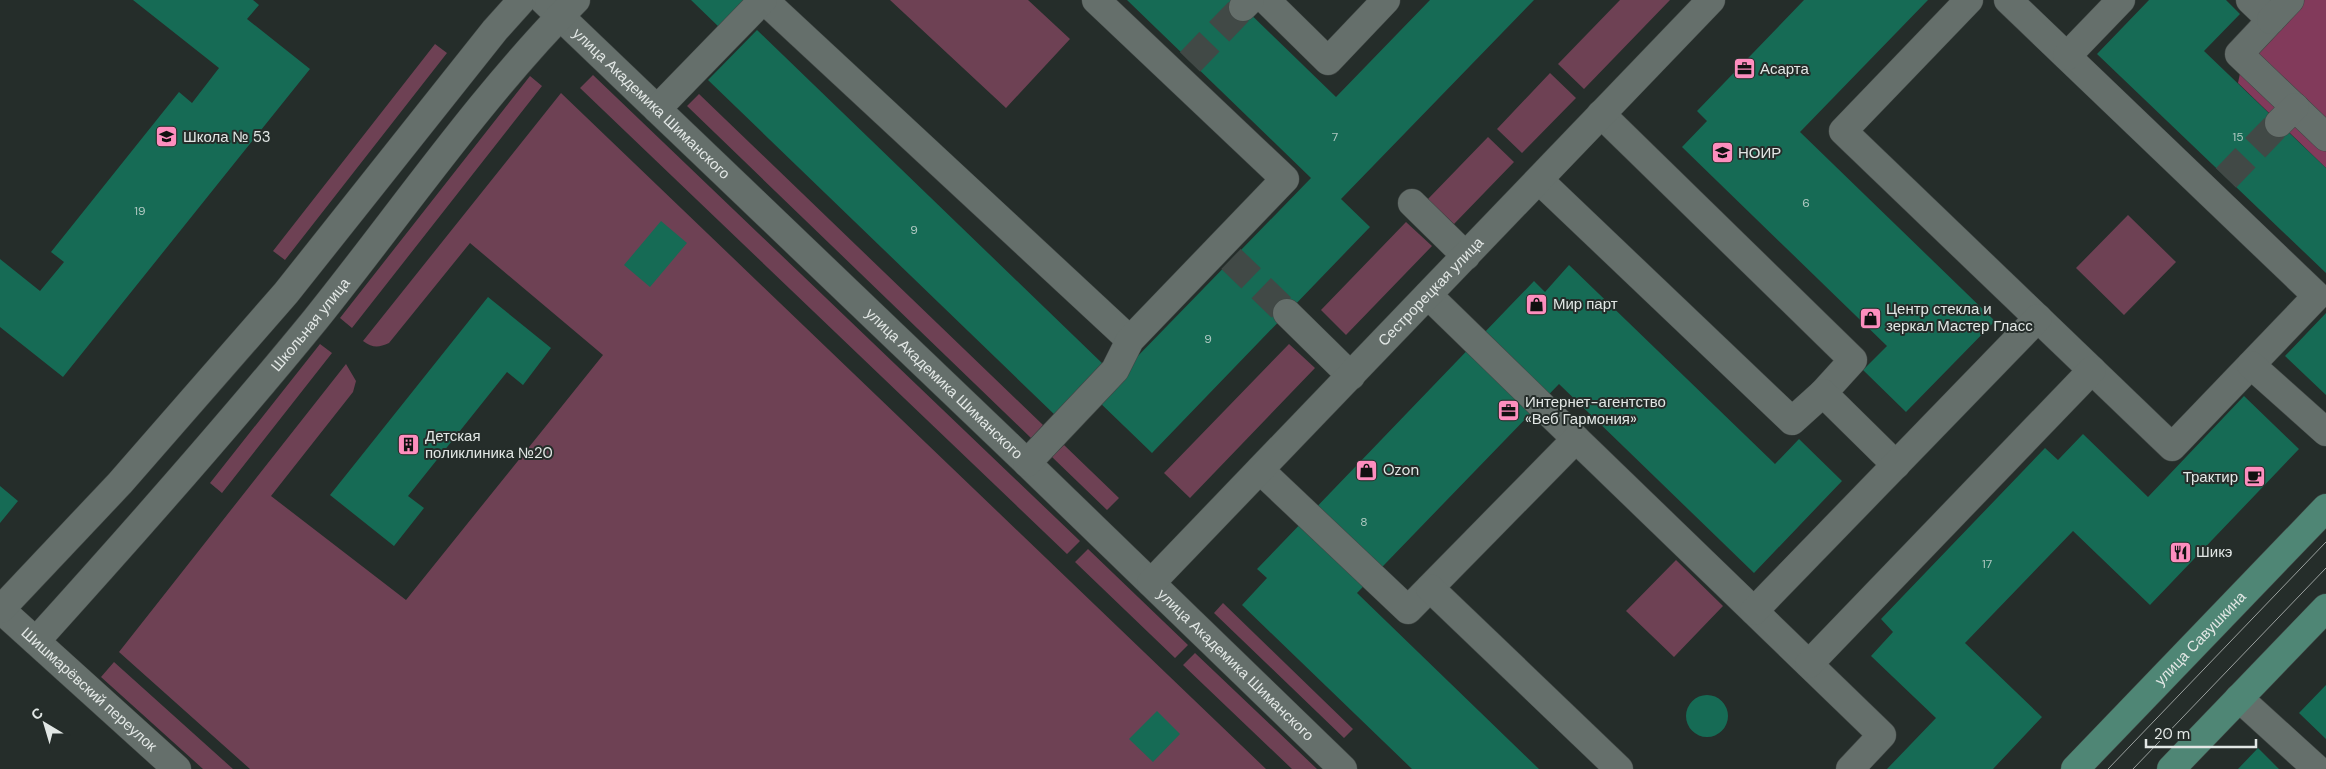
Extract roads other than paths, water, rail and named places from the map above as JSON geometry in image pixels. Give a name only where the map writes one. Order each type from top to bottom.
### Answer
[{"type":"main road","name":"улица Савушкина","points":[[2075,769],[2326,508]]},
{"type":"main road","points":[[2171,769],[2326,608]]},
{"type":"street","points":[[1,609],[120,483],[286,294],[495,30],[522,0]]},
{"type":"street","points":[[657,109],[764,0],[1130,340]]},
{"type":"street","points":[[1027,463],[1115,370],[1130,340],[1225,254],[1285,179],[1184,69],[1096,0]]},
{"type":"street","points":[[1253,2],[1328,61],[1386,0]]},
{"type":"street","name":"Сестрорецкая улица","points":[[1151,583],[1711,0]]},
{"type":"street","points":[[1969,0],[1843,131],[2172,447],[2317,296],[2218,186],[2067,56],[2018,3]]},
{"type":"street","points":[[2067,56],[2121,0]]},
{"type":"street","points":[[2250,0],[2271,20]]},
{"type":"street","points":[[2290,0],[2239,54],[2287,115],[2326,137]]},
{"type":"street","name":"улица Академика Шиманского","points":[[560,5],[657,109],[1343,769]]},
{"type":"street","name":"Школьная улица","points":[[36,641],[250,398],[322,311],[524,54],[560,5]]},
{"type":"street","points":[[1538,180],[1792,421],[1823,393],[1853,360],[1602,114]]},
{"type":"street","points":[[1412,203],[1466,256]]},
{"type":"street","points":[[1428,295],[1882,735],[1850,769]]},
{"type":"street","points":[[1287,314],[1351,376]]},
{"type":"street","points":[[1754,611],[2038,318]]},
{"type":"street","points":[[2251,365],[2326,432]]},
{"type":"street","points":[[1809,664],[2092,370]]},
{"type":"street","points":[[1823,393],[1896,465]]},
{"type":"street","points":[[1260,470],[1408,610],[1576,438]]},
{"type":"street","points":[[1430,588],[1619,769]]},
{"type":"street","name":"Шишмарёвский переулок","points":[[1,609],[177,769]]},
{"type":"street","points":[[2240,698],[2317,769]]},
{"type":"tunnel","points":[[1190,62],[1243,7]]},
{"type":"tunnel","points":[[2226,178],[2279,123]]},
{"type":"tunnel","points":[[1231,259],[1287,313]]},
{"type":"tram line","points":[[2108,769],[2326,542]]},
{"type":"tram line","points":[[2133,769],[2326,568]]},
{"type":"place","name":"Асарта","points":[[1744,69]]},
{"type":"place","name":"Школа № 53","points":[[167,137]]},
{"type":"place","name":"НОИР","points":[[1722,153]]},
{"type":"place","name":"Мир парт","points":[[1537,304]]},
{"type":"place","name":"Центр стекла и зеркал Мастер Гласс","points":[[1870,318]]},
{"type":"place","name":"Интернет-агентство «Веб Гармония»","points":[[1509,411]]},
{"type":"place","name":"Детская поликлиника №20","points":[[409,445]]},
{"type":"place","name":"Ozon","points":[[1367,470]]},
{"type":"place","name":"Трактир","points":[[2254,477]]},
{"type":"place","name":"Шикэ","points":[[2180,552]]}]
